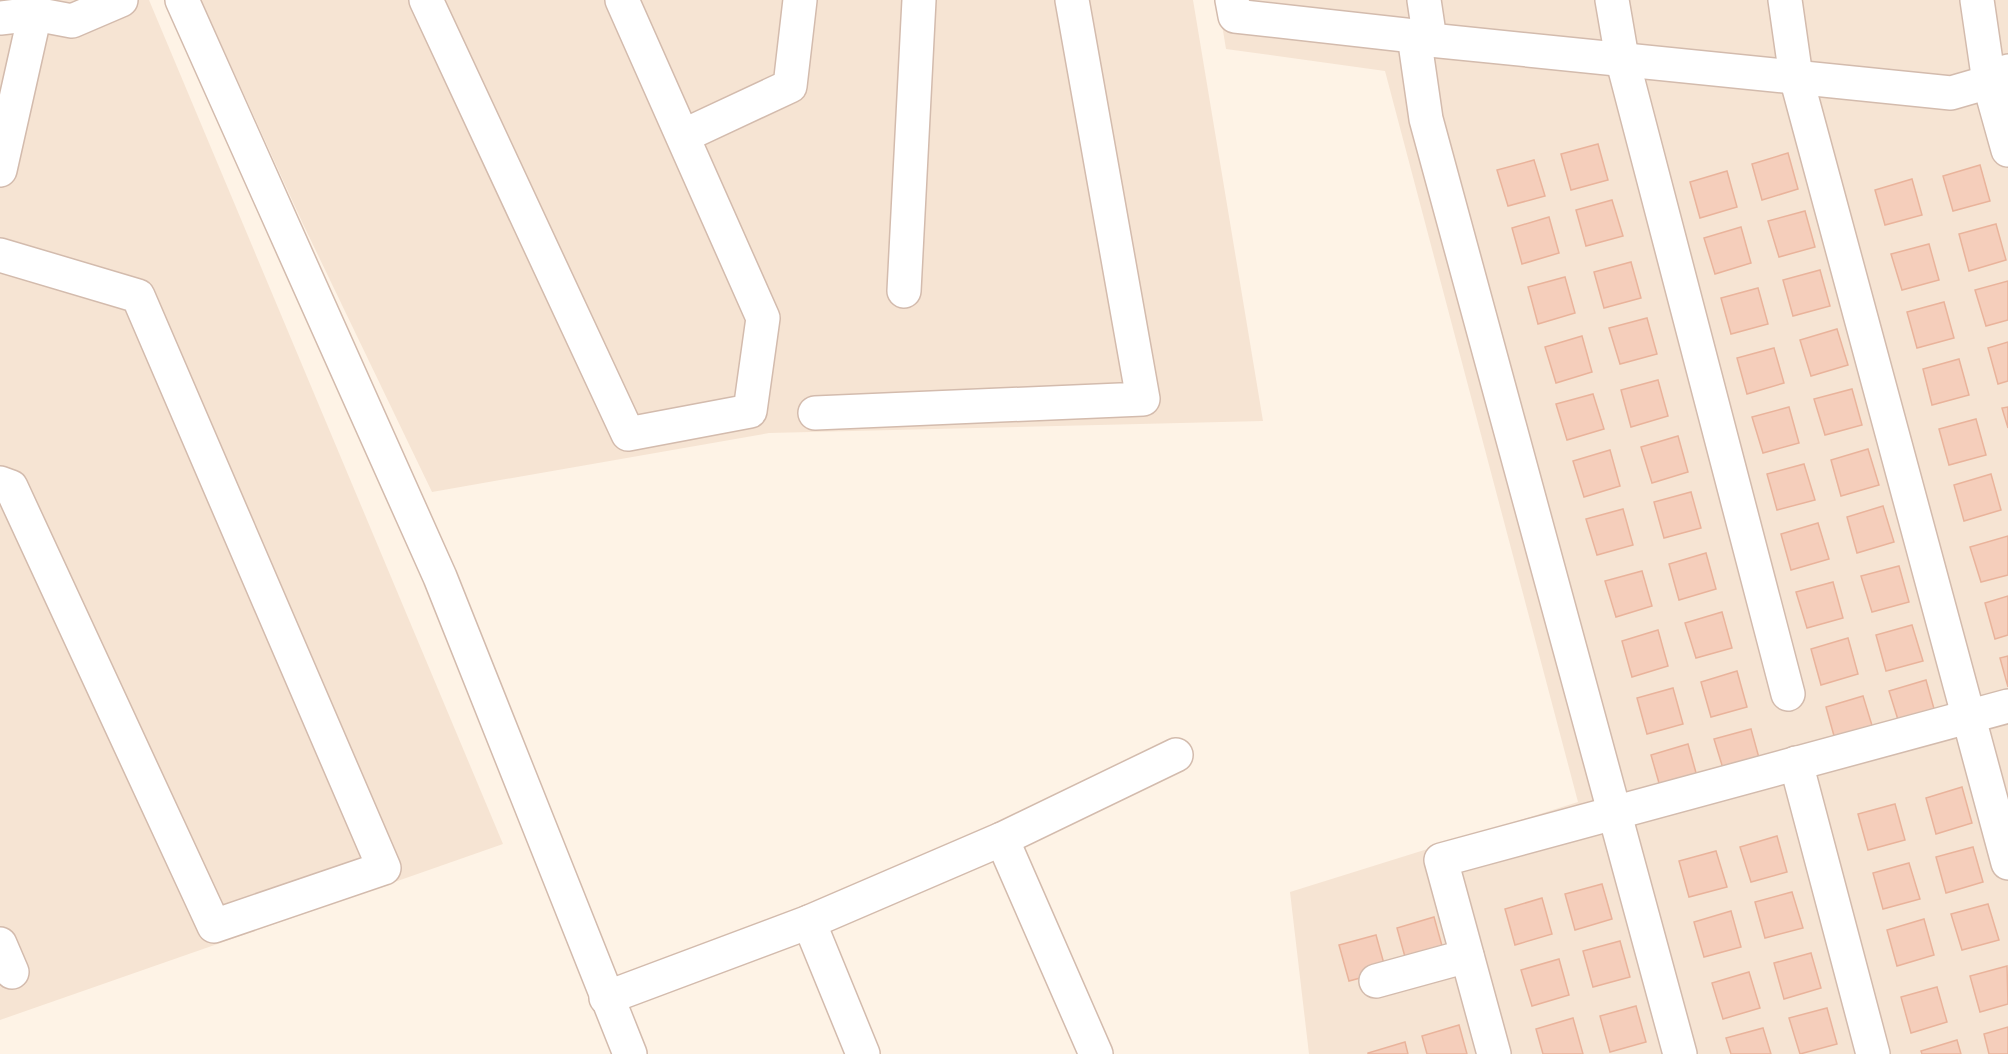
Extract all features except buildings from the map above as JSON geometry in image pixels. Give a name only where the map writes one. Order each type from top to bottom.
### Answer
[{"type":"street","points":[[0,18],[35,5],[72,21],[121,0]]},
{"type":"street","points":[[182,0],[440,577],[630,1054]]},
{"type":"street","points":[[426,0],[628,434],[750,411],[763,318],[622,0]]},
{"type":"street","points":[[683,135],[790,86],[800,0]]},
{"type":"street","points":[[904,291],[919,0]]},
{"type":"street","points":[[815,413],[1143,399],[1072,0]]},
{"type":"street","points":[[1232,0],[1234,16],[1951,93],[1998,76]]},
{"type":"street","points":[[1424,0],[1422,38],[1426,119],[1680,1054]]},
{"type":"street","points":[[1612,0],[1622,58],[1788,694]]},
{"type":"street","points":[[1785,0],[1796,77],[2008,862]]},
{"type":"street","points":[[1977,0],[1998,76],[2008,150]]},
{"type":"street","points":[[0,170],[35,5]]},
{"type":"street","points":[[0,255],[138,296],[384,868],[214,926],[11,487],[0,483]]},
{"type":"street","points":[[1494,1054],[1441,860],[2008,706]]},
{"type":"street","points":[[606,998],[809,922],[1002,839],[1176,755]]},
{"type":"street","points":[[1796,764],[1873,1054]]},
{"type":"street","points":[[1002,839],[1096,1054]]},
{"type":"street","points":[[809,922],[863,1054]]},
{"type":"street","points":[[1376,981],[1467,956]]},
{"type":"shaded area","points":[[0,0],[149,0],[503,844],[0,1020]]},
{"type":"shaded area","points":[[201,0],[1193,0],[1263,421],[769,433],[432,492],[303,224]]},
{"type":"shaded area","points":[[1218,0],[2008,0],[2008,1054],[1309,1054],[1290,892],[1578,802],[1385,71],[1226,49]]}]
